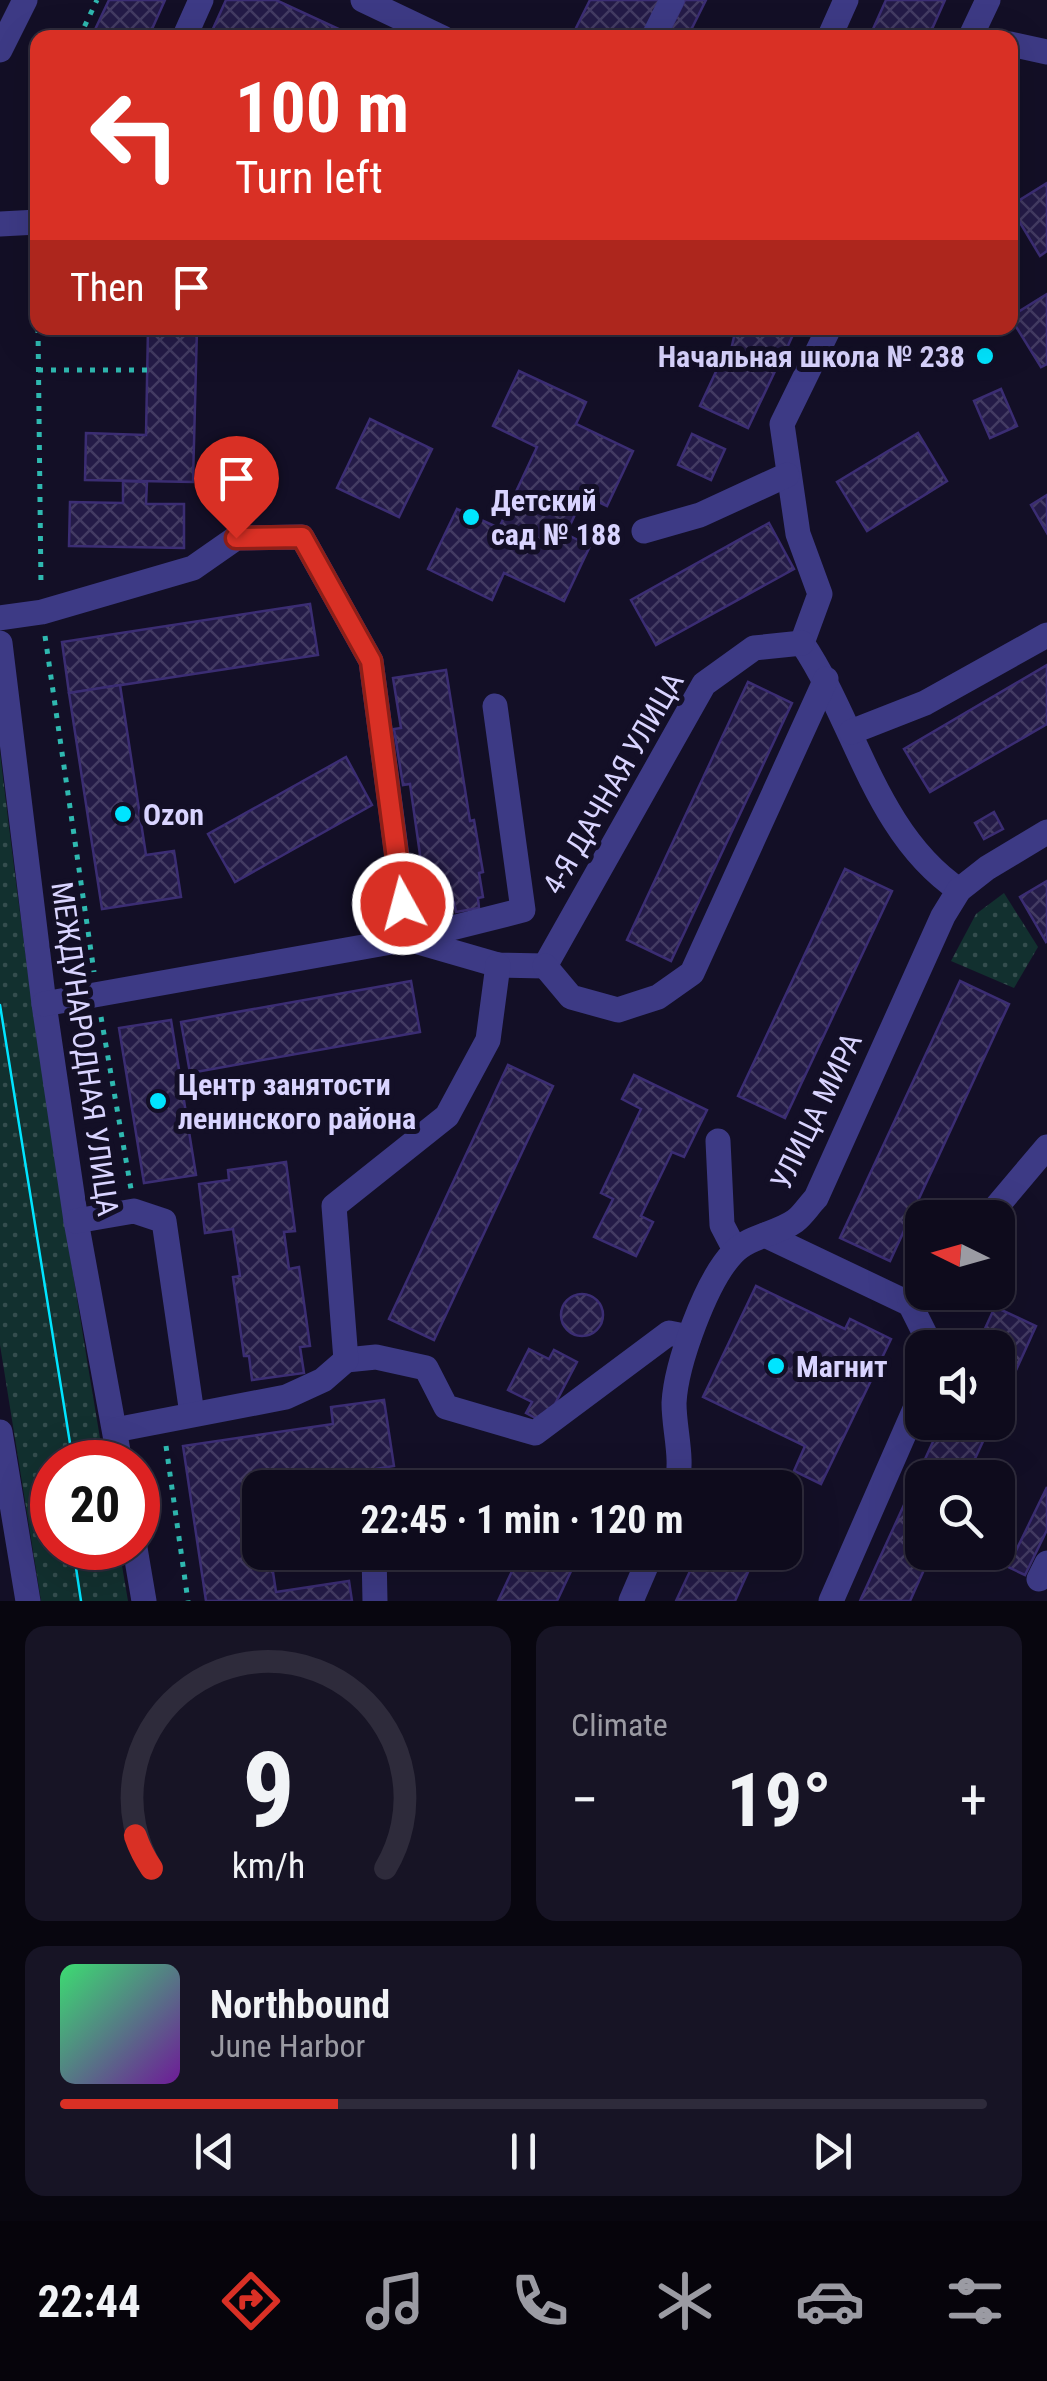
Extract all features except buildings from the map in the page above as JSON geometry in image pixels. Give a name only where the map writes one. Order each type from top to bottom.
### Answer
[{"type":"street","points":[[0,50],[24,0]]},
{"type":"street","points":[[187,30],[200,0]]},
{"type":"street","points":[[363,0],[426,30]]},
{"type":"street","points":[[656,30],[672,0]]},
{"type":"street","points":[[833,30],[846,0]]},
{"type":"street","points":[[977,30],[988,0]]},
{"type":"street","points":[[1018,46],[1047,52]]},
{"type":"street","points":[[0,224],[30,222]]},
{"type":"street","points":[[826,335],[782,424],[798,534],[820,594],[802,643],[826,679],[851,732],[860,762],[908,842],[940,878],[959,890]]},
{"type":"street","points":[[644,530],[700,514],[787,475]]},
{"type":"street","points":[[0,618],[42,612],[193,568],[236,538],[302,537],[371,661],[408,939]]},
{"type":"street","points":[[851,732],[925,703],[1047,635]]},
{"type":"street","name":"МЕЖДУНАРОДНАЯ УЛИЦА","points":[[0,643],[44,1004],[76,1221],[117,1440]]},
{"type":"street","name":"4-Я ДАЧНАЯ УЛИЦА","points":[[545,966],[704,684],[754,648],[802,643]]},
{"type":"street","points":[[408,939],[498,966],[545,966],[571,997],[618,1010],[658,997],[692,973],[826,679]]},
{"type":"street","points":[[44,1004],[408,939],[523,910],[495,706]]},
{"type":"street","name":"УЛИЦА МИРА","points":[[735,1250],[796,1220],[816,1198],[943,916],[959,890],[1047,832]]},
{"type":"street","points":[[346,1360],[334,1206],[447,1116],[488,1040],[498,966]]},
{"type":"street","points":[[677,1470],[674,1406],[678,1369],[719,1273],[735,1250],[722,1225],[718,1141]]},
{"type":"street","points":[[1002,1200],[1047,1146]]},
{"type":"street","points":[[76,1221],[134,1212],[164,1221],[192,1414]]},
{"type":"street","points":[[765,1235],[905,1292]]},
{"type":"street","points":[[115,1430],[286,1397],[323,1380],[346,1360],[376,1356],[426,1368],[446,1407],[536,1433],[668,1333],[690,1337]]},
{"type":"street","points":[[0,1432],[28,1601]]},
{"type":"street","points":[[831,1601],[905,1432]]},
{"type":"street","points":[[139,1570],[144,1601]]},
{"type":"street","points":[[374,1570],[375,1601]]},
{"type":"street","points":[[631,1601],[644,1570]]},
{"type":"path","points":[[83,30],[97,0]]},
{"type":"path","points":[[38,335],[42,612],[134,1212]]},
{"type":"path","points":[[38,370],[147,370]]},
{"type":"path","points":[[162,1420],[188,1601]]},
{"type":"green space","points":[[0,752],[22,931],[100,1440],[30,1440],[30,1532],[0,1345]]},
{"type":"green space","points":[[1004,893],[1038,947],[1014,988],[951,961],[976,914]]},
{"type":"green space","points":[[36,1570],[123,1570],[128,1601],[41,1601]]},
{"type":"tram line","points":[[0,1005],[69,1440]]},
{"type":"tram line","points":[[76,1570],[81,1601]]},
{"type":"place","name":"Начальная школа № 238","points":[[985,356]]},
{"type":"place","name":"Детский сад № 188","points":[[471,517]]},
{"type":"place","name":"Ozon","points":[[123,814]]},
{"type":"place","name":"Центр занятости ленинского района","points":[[158,1101]]},
{"type":"place","name":"Магнит","points":[[776,1366]]},
{"type":"route","points":[[236,538],[302,537],[371,661],[403,904]]}]
